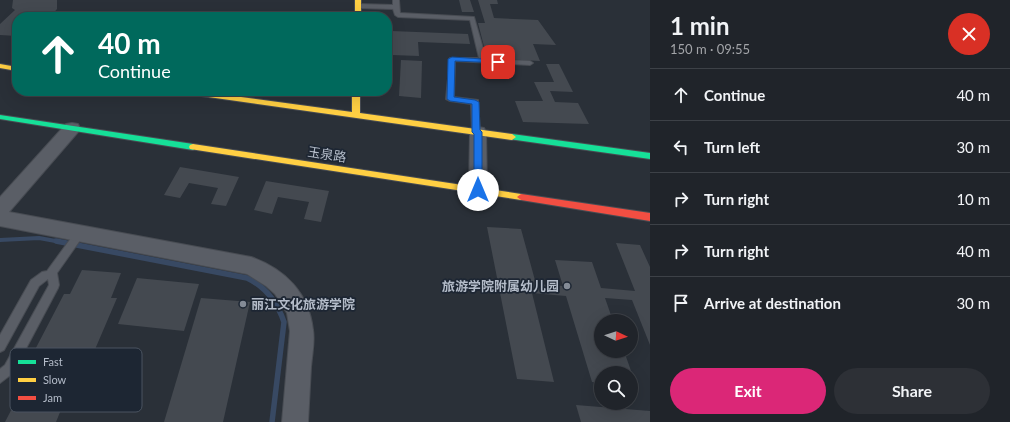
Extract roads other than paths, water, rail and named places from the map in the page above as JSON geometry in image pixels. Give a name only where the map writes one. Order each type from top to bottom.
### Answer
[{"type":"main road","points":[[0,66],[12,67]]},
{"type":"main road","points":[[217,96],[650,156]]},
{"type":"main road","points":[[356,96],[356,115]]},
{"type":"main road","name":"玉泉路","points":[[0,116],[650,217]]},
{"type":"street","points":[[0,210],[72,128]]},
{"type":"street","points":[[477,132],[478,190]]},
{"type":"street","points":[[0,218],[251,266],[274,279],[292,298],[298,310],[302,331],[295,422]]},
{"type":"lane","points":[[396,0],[398,15],[472,18],[483,61]]},
{"type":"lane","points":[[358,3],[396,7]]},
{"type":"lane","points":[[477,132],[475,102],[450,99],[452,59],[530,63]]},
{"type":"lane","points":[[0,346],[35,283],[46,275],[50,275],[80,233]]},
{"type":"lane","points":[[20,348],[54,285],[53,275],[50,275]]},
{"type":"lane","points":[[0,377],[10,367]]},
{"type":"waterway","points":[[0,240],[39,238],[61,242]]},
{"type":"waterway","points":[[56,241],[247,278],[260,286],[270,296],[278,308],[284,322],[272,422]]},
{"type":"place","name":"旅游学院附属幼儿园","points":[[567,286]]},
{"type":"place","name":"丽江文化旅游学院","points":[[243,304]]}]
